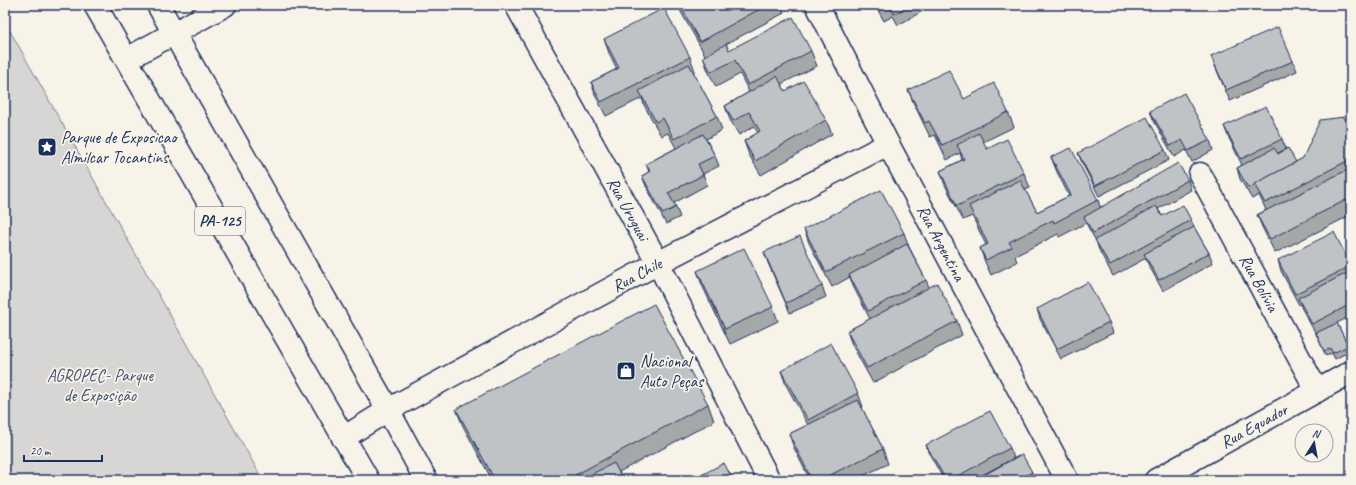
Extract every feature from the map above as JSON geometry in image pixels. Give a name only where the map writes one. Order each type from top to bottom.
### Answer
[{"type":"street","name":"PA-125","points":[[95,5],[368,480]]},
{"type":"street","name":"PA-125","points":[[158,5],[388,410],[426,480]]},
{"type":"street","points":[[127,59],[224,5]]},
{"type":"street","name":"Rua Uruguai","points":[[516,5],[658,263],[769,480]]},
{"type":"street","name":"Rua Argentina","points":[[817,5],[888,144],[1067,480]]},
{"type":"street","name":"Rua Chile","points":[[343,438],[388,410],[658,263],[888,144]]},
{"type":"street","name":"Rua Bolívia","points":[[1200,174],[1317,391]]},
{"type":"street","name":"Rua Equador","points":[[1156,480],[1351,372]]},
{"type":"green space","name":"AGROPEC- Parque de Exposição","points":[[5,22],[263,480],[5,480]]},
{"type":"building","points":[[680,5],[767,5],[700,42]]},
{"type":"building","points":[[877,5],[889,5],[880,10]]},
{"type":"building","points":[[889,5],[911,5],[894,14]]},
{"type":"building","points":[[664,8],[690,57],[601,102],[591,82],[619,68],[604,39]]},
{"type":"building","points":[[793,17],[811,51],[748,85],[735,60],[711,72],[703,57],[726,44],[729,50]]},
{"type":"building","points":[[1278,27],[1293,61],[1226,90],[1211,56]]},
{"type":"building","points":[[689,64],[717,116],[674,139],[663,118],[656,122],[639,91]]},
{"type":"building","points":[[949,70],[964,99],[994,83],[1008,112],[942,145],[929,121],[925,123],[908,90]]},
{"type":"building","points":[[777,76],[785,91],[804,81],[826,120],[755,161],[744,141],[760,131],[749,112],[733,121],[725,106]]},
{"type":"building","points":[[1184,93],[1210,140],[1188,151],[1182,140],[1170,146],[1150,111]]},
{"type":"building","points":[[1266,106],[1282,139],[1241,159],[1224,126]]},
{"type":"building","points":[[1147,117],[1165,150],[1095,186],[1078,153]]},
{"type":"building","points":[[1344,117],[1351,132],[1351,159],[1265,203],[1254,184],[1303,158],[1320,120]]},
{"type":"building","points":[[979,133],[987,149],[1007,139],[1024,173],[957,206],[940,171],[964,159],[957,145]]},
{"type":"building","points":[[703,134],[715,156],[698,164],[703,175],[668,193],[676,207],[663,214],[642,176],[650,171],[646,164]]},
{"type":"building","points":[[1071,148],[1098,200],[1054,223],[1053,220],[1009,242],[1012,247],[986,260],[980,248],[988,244],[969,206],[1020,180],[1037,212],[1071,195],[1051,157]]},
{"type":"building","points":[[1274,148],[1278,154],[1288,148],[1296,162],[1248,188],[1237,168]]},
{"type":"building","points":[[1178,163],[1188,180],[1093,233],[1084,217]]},
{"type":"building","points":[[1351,168],[1351,210],[1346,200],[1270,239],[1257,215]]},
{"type":"building","points":[[881,190],[904,233],[826,272],[804,229]]},
{"type":"building","points":[[1183,205],[1191,220],[1110,265],[1095,240],[1156,206],[1162,216]]},
{"type":"building","points":[[1194,227],[1209,253],[1159,280],[1144,254]]},
{"type":"building","points":[[1334,232],[1351,266],[1295,294],[1278,260]]},
{"type":"building","points":[[800,236],[822,286],[786,303],[764,252]]},
{"type":"building","points":[[907,244],[926,280],[868,311],[849,275]]},
{"type":"building","points":[[744,248],[773,307],[725,329],[697,271]]},
{"type":"building","points":[[1351,271],[1351,304],[1312,324],[1298,298]]},
{"type":"building","points":[[1088,282],[1109,322],[1057,349],[1037,309]]},
{"type":"building","points":[[937,283],[957,321],[867,368],[847,331]]},
{"type":"building","name":"Nacional Auto Peças","points":[[654,304],[708,404],[566,480],[495,480],[456,409]]},
{"type":"building","points":[[1337,323],[1348,346],[1333,353],[1330,348],[1324,351],[1316,333]]},
{"type":"building","points":[[831,343],[858,393],[808,420],[781,371]]},
{"type":"building","points":[[858,400],[883,449],[820,480],[812,480],[789,434]]},
{"type":"building","points":[[990,411],[1010,448],[950,480],[946,480],[926,445]]},
{"type":"building","points":[[1022,454],[1032,472],[1018,480],[975,480]]},
{"type":"building","points":[[614,463],[623,480],[580,480]]},
{"type":"building","points":[[724,463],[733,480],[697,480],[696,478]]},
{"type":"building","points":[[1031,476],[1034,480],[1023,480]]},
{"type":"place","name":"Parque de Exposicao Almilcar Tocantins","points":[[47,147]]},
{"type":"place","name":"Nacional Auto Peças","points":[[626,371]]}]
